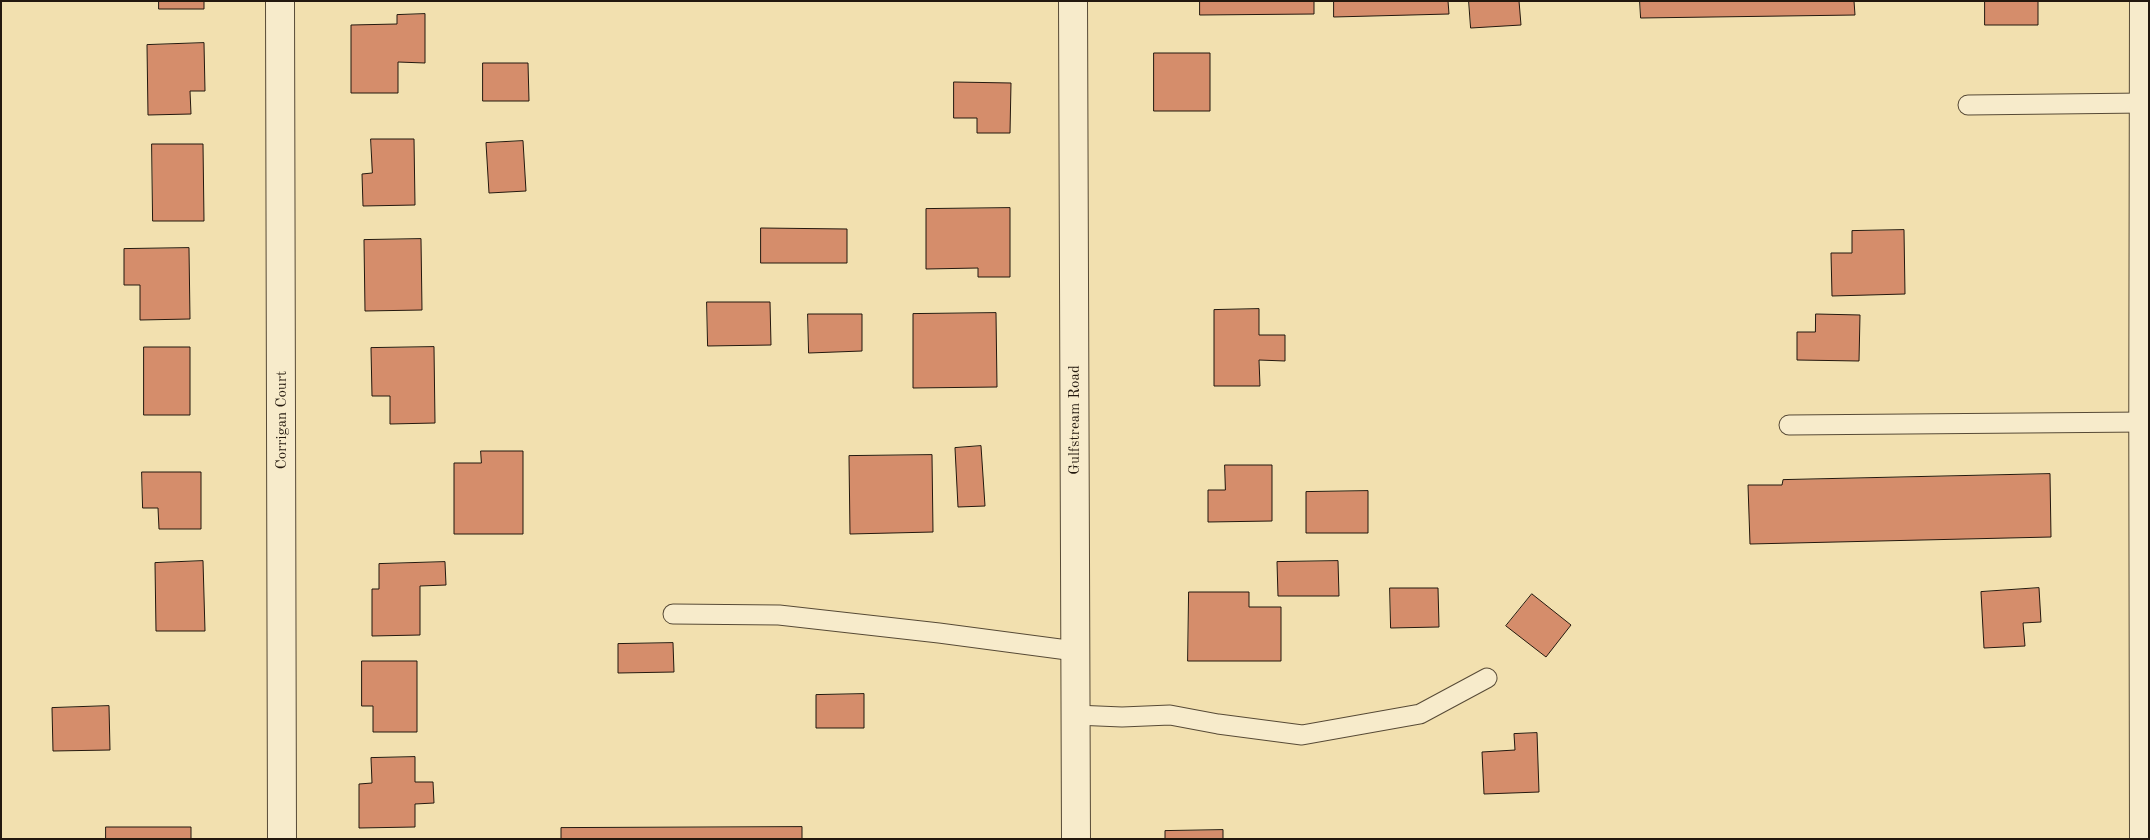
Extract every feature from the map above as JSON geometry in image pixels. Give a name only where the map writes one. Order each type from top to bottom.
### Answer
[{"type":"street","name":"Corrigan Court","points":[[280,1],[282,839]]},
{"type":"street","name":"Gulfstream Road","points":[[1073,1],[1076,839]]},
{"type":"street","points":[[2144,1],[2146,293],[2144,422],[2146,684],[2144,839]]},
{"type":"lane","points":[[1968,105],[2144,103]]},
{"type":"lane","points":[[1789,425],[2144,422]]},
{"type":"lane","points":[[673,614],[779,615],[1075,651]]},
{"type":"lane","points":[[1076,715],[1122,717],[1170,715],[1218,724],[1302,735],[1420,714],[1486,678]]},
{"type":"lane","points":[[1064,839],[1076,839]]},
{"type":"building","points":[[159,1],[204,1],[204,9],[159,9]]},
{"type":"building","points":[[1200,1],[1314,1],[1314,14],[1200,15]]},
{"type":"building","points":[[1334,1],[1448,1],[1449,14],[1334,17]]},
{"type":"building","points":[[1469,1],[1519,1],[1521,25],[1471,28]]},
{"type":"building","points":[[1640,1],[1854,1],[1855,15],[1641,18]]},
{"type":"building","points":[[1985,1],[2038,1],[2038,25],[1985,25]]},
{"type":"building","points":[[425,14],[425,63],[398,62],[398,93],[351,93],[351,25],[397,24],[397,15]]},
{"type":"building","points":[[204,43],[205,91],[190,91],[191,114],[148,115],[147,45]]},
{"type":"building","points":[[1154,53],[1210,53],[1210,111],[1154,111]]},
{"type":"building","points":[[483,63],[528,63],[529,101],[483,101]]},
{"type":"building","points":[[954,82],[1011,83],[1010,133],[977,133],[977,118],[954,118]]},
{"type":"building","points":[[371,139],[414,139],[415,205],[363,206],[362,174],[372,173]]},
{"type":"building","points":[[523,141],[526,191],[489,193],[486,143]]},
{"type":"building","points":[[152,144],[203,144],[204,221],[153,221]]},
{"type":"building","points":[[1010,208],[1010,277],[978,277],[978,268],[926,269],[926,209]]},
{"type":"building","points":[[761,228],[847,229],[847,263],[761,263]]},
{"type":"building","points":[[1904,230],[1905,294],[1832,296],[1831,253],[1852,253],[1852,231]]},
{"type":"building","points":[[421,239],[422,310],[365,311],[364,240]]},
{"type":"building","points":[[189,248],[190,319],[140,320],[140,285],[124,285],[124,249]]},
{"type":"building","points":[[707,302],[770,302],[771,345],[708,346]]},
{"type":"building","points":[[1259,309],[1259,335],[1285,335],[1285,361],[1259,360],[1260,386],[1214,386],[1214,310]]},
{"type":"building","points":[[996,313],[997,387],[913,388],[913,314]]},
{"type":"building","points":[[808,314],[862,314],[862,351],[809,353]]},
{"type":"building","points":[[1816,314],[1860,315],[1859,361],[1797,360],[1797,332],[1815,332]]},
{"type":"building","points":[[144,347],[190,347],[190,415],[144,415]]},
{"type":"building","points":[[434,347],[435,423],[390,424],[390,396],[372,396],[371,348]]},
{"type":"building","points":[[981,446],[985,506],[958,507],[955,448]]},
{"type":"building","points":[[481,451],[523,451],[523,534],[454,534],[454,463],[481,463]]},
{"type":"building","points":[[932,455],[933,532],[850,534],[849,456]]},
{"type":"building","points":[[1225,465],[1272,465],[1272,521],[1208,522],[1208,490],[1225,490]]},
{"type":"building","points":[[142,472],[201,472],[201,529],[159,529],[158,508],[143,508]]},
{"type":"building","points":[[2050,474],[2051,537],[1750,544],[1748,485],[1782,485],[1783,480]]},
{"type":"building","points":[[1368,491],[1368,533],[1306,533],[1306,492]]},
{"type":"building","points":[[203,561],[205,631],[156,631],[155,563]]},
{"type":"building","points":[[1338,561],[1339,596],[1278,596],[1277,562]]},
{"type":"building","points":[[445,562],[446,585],[420,586],[420,635],[372,636],[372,589],[379,589],[379,564]]},
{"type":"building","points":[[1390,588],[1438,588],[1439,627],[1391,628]]},
{"type":"building","points":[[2039,588],[2041,622],[2023,623],[2025,646],[1984,648],[1981,592]]},
{"type":"building","points":[[1189,592],[1249,592],[1249,607],[1281,607],[1281,661],[1188,661]]},
{"type":"building","points":[[1532,594],[1571,625],[1546,657],[1506,626]]},
{"type":"building","points":[[673,643],[674,672],[618,673],[618,644]]},
{"type":"building","points":[[362,661],[417,661],[417,732],[373,732],[373,706],[362,706]]},
{"type":"building","points":[[864,694],[864,728],[816,728],[816,695]]},
{"type":"building","points":[[109,706],[110,750],[53,751],[52,708]]},
{"type":"building","points":[[1537,733],[1539,792],[1484,794],[1482,752],[1515,750],[1514,734]]},
{"type":"building","points":[[415,757],[415,782],[433,782],[434,803],[415,804],[415,827],[359,828],[359,784],[372,783],[371,758]]},
{"type":"building","points":[[106,827],[191,827],[191,839],[106,839]]},
{"type":"building","points":[[802,827],[802,839],[561,839],[561,828]]},
{"type":"building","points":[[1223,830],[1223,839],[1165,839],[1165,831]]}]
